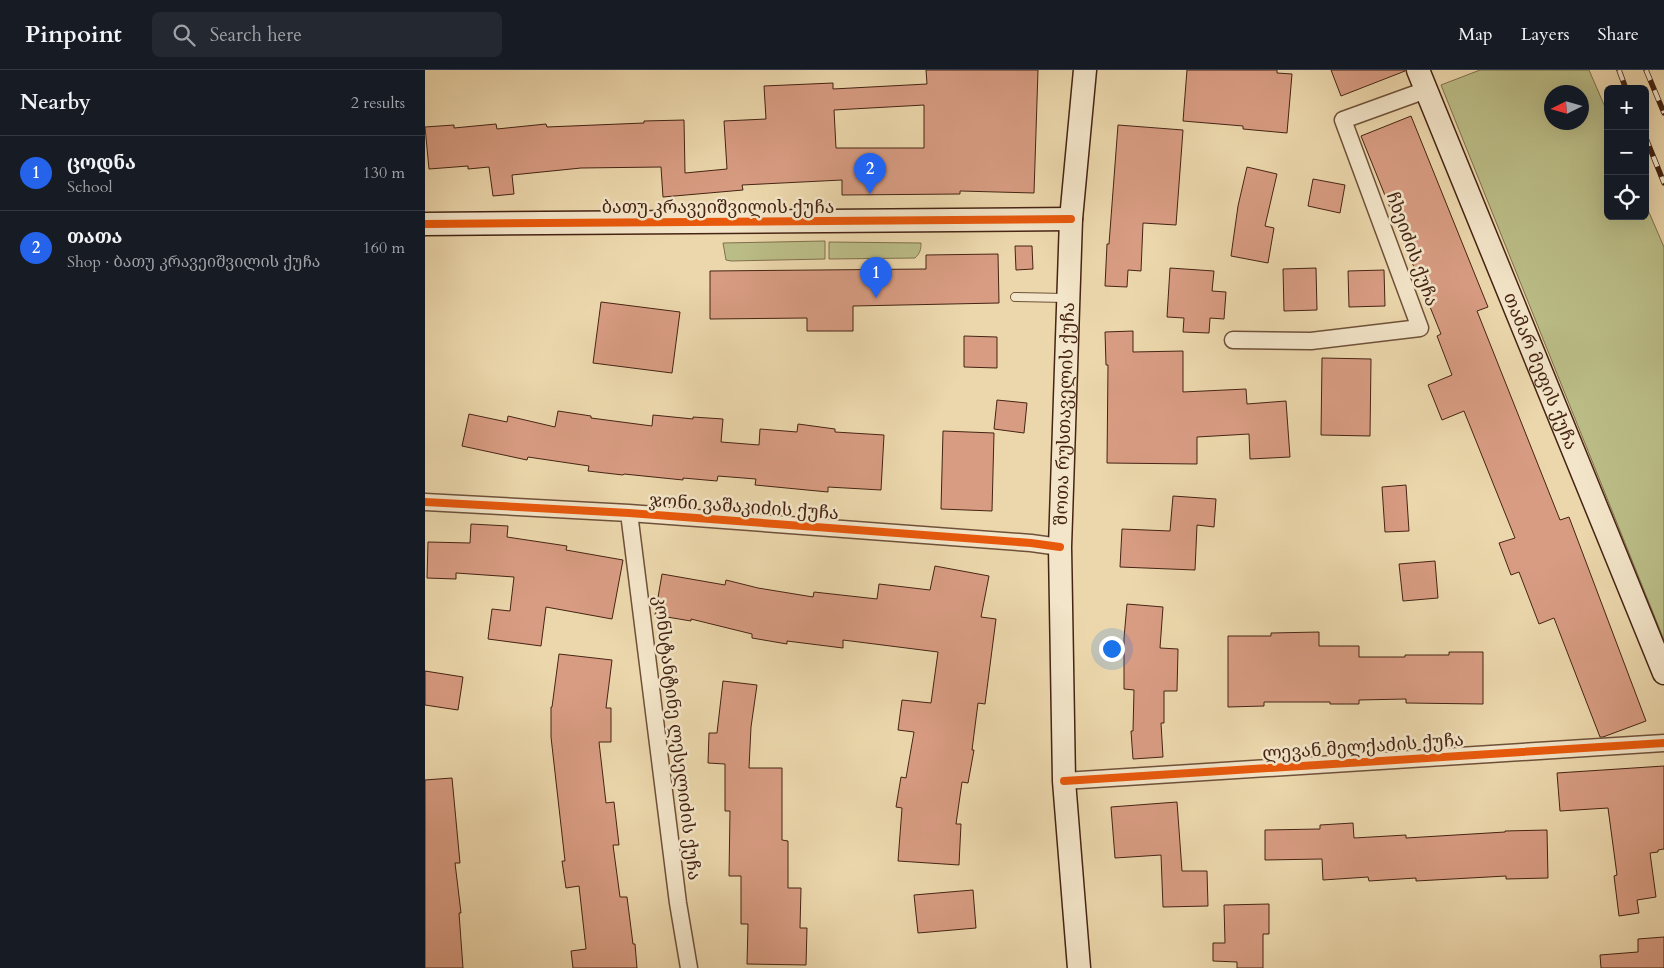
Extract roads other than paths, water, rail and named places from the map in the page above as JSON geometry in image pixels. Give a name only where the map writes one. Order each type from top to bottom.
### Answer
[{"type":"main road","name":"შოთა რუსთაველის ქუჩა","points":[[1079,968],[1064,782],[1060,547],[1071,219],[1085,70]]},
{"type":"main road","name":"თამარ მეფის ქუჩა","points":[[1422,80],[1664,673]]},
{"type":"main road","name":"ბათუ კრავეიშვილის ქუჩა","points":[[425,224],[1071,219]]},
{"type":"street","name":"ჩხეიძის ქუჩა","points":[[1233,340],[1311,341],[1420,328],[1343,120],[1422,80]]},
{"type":"street","name":"ჯონი ვაშაკიძის ქუჩა","points":[[425,502],[629,513],[1031,543],[1060,547]]},
{"type":"street","name":"კონსტანტინე ლესელიძის ქუჩა","points":[[629,513],[678,903],[689,968]]},
{"type":"street","name":"ლევან მელქაძის ქუჩა","points":[[1064,782],[1664,743]]},
{"type":"lane","points":[[1015,297],[1068,298]]},
{"type":"railway","points":[[1619,70],[1625,85]]},
{"type":"railway","points":[[1646,70],[1664,113]]},
{"type":"railway","points":[[1649,146],[1664,183]]},
{"type":"place","name":"თათა","points":[[870,194]]},
{"type":"place","name":"ცოდნა","points":[[876,298]]}]
